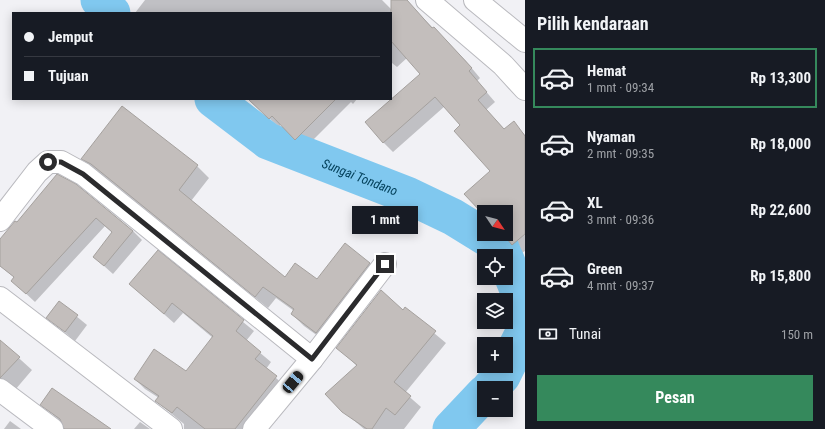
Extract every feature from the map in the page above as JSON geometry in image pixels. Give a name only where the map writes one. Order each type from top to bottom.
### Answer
[{"type":"main road","points":[[427,0],[503,65],[525,89]]},
{"type":"main road","points":[[475,0],[525,41]]},
{"type":"main road","points":[[0,220],[37,172],[48,162],[61,162],[83,174],[312,359]]},
{"type":"main road","points":[[254,429],[312,359],[385,264]]},
{"type":"main road","points":[[0,298],[171,429]]},
{"type":"main road","points":[[0,390],[52,429]]},
{"type":"building","points":[[391,0],[407,0],[432,28],[434,27],[472,68],[469,71],[487,92],[478,100],[504,129],[514,121],[525,136],[525,234],[512,245],[509,241],[513,241],[513,205],[477,205],[477,208],[464,194],[490,171],[454,131],[460,125],[435,97],[383,143],[365,122],[420,74],[392,42]]},
{"type":"building","points":[[249,100],[335,100],[295,140],[272,116],[269,119]]},
{"type":"building","points":[[122,106],[198,165],[179,190],[285,277],[295,263],[317,279],[345,243],[370,263],[316,333],[291,314],[294,309],[263,287],[255,297],[91,164],[81,159]]},
{"type":"building","points":[[57,174],[76,184],[133,231],[104,266],[93,257],[112,232],[96,218],[26,294],[11,281],[14,277],[0,266],[0,239],[15,221],[17,222]]},
{"type":"building","points":[[158,250],[244,320],[236,331],[261,352],[255,359],[277,376],[235,429],[205,429],[177,407],[172,413],[155,401],[159,396],[134,379],[154,349],[186,371],[213,336],[172,303],[164,314],[129,284]]},
{"type":"building","points":[[381,290],[403,310],[405,307],[436,331],[394,382],[411,396],[395,415],[386,408],[372,429],[367,429],[342,412],[325,394],[357,365],[336,348]]},
{"type":"building","points":[[59,301],[78,315],[65,332],[46,318]]},
{"type":"building","points":[[0,340],[20,357],[0,378]]},
{"type":"building","points":[[52,388],[111,429],[64,429],[60,419],[40,405]]},
{"type":"waterway","name":"Sungai Tondano","points":[[99,0],[111,12]]},
{"type":"waterway","name":"Sungai Tondano","points":[[214,100],[268,141],[407,195],[453,217],[500,246],[501,249]]},
{"type":"waterway","name":"Sungai Tondano","points":[[513,277],[525,307]]},
{"type":"waterway","name":"Sungai Tondano","points":[[497,381],[502,376],[525,330]]},
{"type":"waterway","name":"Sungai Tondano","points":[[451,429],[477,401]]},
{"type":"route","points":[[48,162],[61,162],[83,174],[255,315],[312,359],[385,264]]}]
